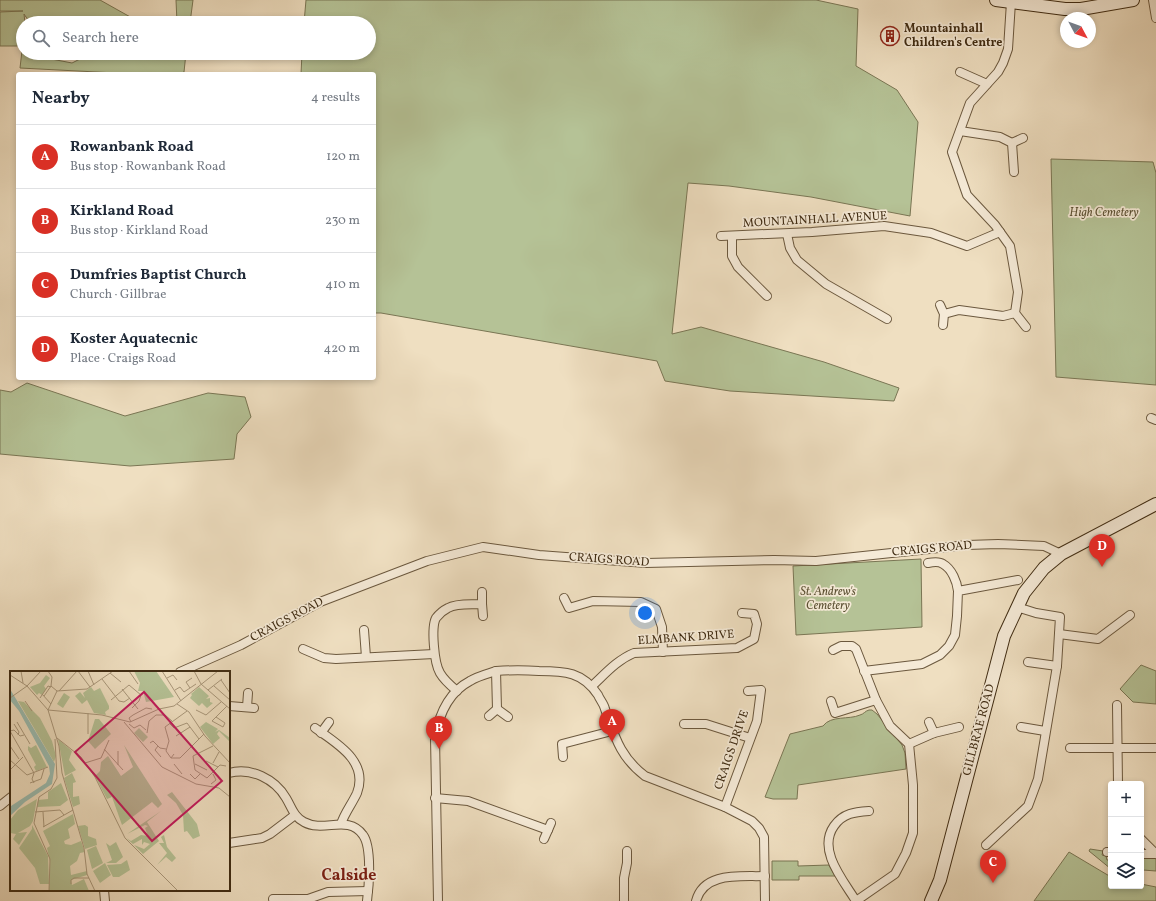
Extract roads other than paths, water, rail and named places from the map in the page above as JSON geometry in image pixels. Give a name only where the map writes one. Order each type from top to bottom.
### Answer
[{"type":"street","points":[[996,0],[1065,9],[1081,9],[1133,0]]},
{"type":"street","points":[[1153,0],[1156,18]]},
{"type":"street","points":[[1011,2],[1008,49],[1003,63],[970,103],[952,152],[967,195],[1000,232],[1010,246],[1018,292],[1015,313],[1026,327]]},
{"type":"street","points":[[960,72],[987,84]]},
{"type":"street","points":[[960,131],[1000,137],[1012,143]]},
{"type":"street","points":[[1012,143],[1022,138]]},
{"type":"street","points":[[1012,143],[1014,172]]},
{"type":"street","name":"MOUNTAINHALL AVENUE","points":[[721,236],[786,234],[884,226],[931,233],[967,246],[1000,232]]},
{"type":"street","points":[[786,234],[790,248],[797,260],[826,284],[887,319]]},
{"type":"street","points":[[732,236],[732,256],[738,267],[767,296]]},
{"type":"street","points":[[940,305],[944,314],[943,325]]},
{"type":"street","points":[[944,314],[958,310],[1003,316],[1015,313]]},
{"type":"street","points":[[1060,554],[1156,504]]},
{"type":"street","name":"CRAIGS ROAD","points":[[182,671],[241,645],[320,602],[427,561],[483,547],[538,555],[646,563],[774,560],[816,561],[967,545],[998,544],[1044,546],[1060,554]]},
{"type":"street","name":"GILLBRAE ROAD","points":[[932,901],[940,880],[1004,636],[1024,593],[1044,568],[1060,554]]},
{"type":"street","points":[[864,671],[922,664],[940,655],[949,646],[955,635],[958,582],[944,564],[937,562],[928,563]]},
{"type":"street","points":[[958,591],[1018,580]]},
{"type":"street","points":[[482,592],[483,616]]},
{"type":"street","points":[[564,598],[569,608],[593,601],[601,601],[641,602],[656,609],[662,627],[663,652]]},
{"type":"street","points":[[457,691],[440,673],[436,666],[434,654],[434,624],[436,618],[448,607],[482,604]]},
{"type":"street","points":[[986,845],[1028,806],[1038,779],[1056,666],[1060,617],[1036,613],[1017,607]]},
{"type":"street","name":"ELMBANK DRIVE","points":[[592,686],[624,657],[634,653],[737,648],[754,639],[757,624],[754,614],[742,613]]},
{"type":"street","points":[[1059,634],[1098,639],[1130,615]]},
{"type":"street","points":[[364,630],[366,658]]},
{"type":"street","points":[[833,650],[841,646],[852,646],[856,649],[876,700],[890,726],[908,744],[913,785],[912,833],[906,853],[894,874],[856,901],[839,874],[830,854],[828,840],[830,832],[844,816],[854,812],[869,811]]},
{"type":"street","points":[[303,649],[324,658],[336,659],[434,654]]},
{"type":"street","points":[[1028,662],[1056,666]]},
{"type":"street","points":[[438,901],[435,737],[441,715],[446,704],[457,691],[470,680],[496,671],[509,670],[560,671],[576,675],[586,680],[592,686],[604,706],[612,731],[625,757],[635,768],[645,776],[725,807],[752,821],[759,828],[764,837],[765,901]]},
{"type":"street","points":[[496,671],[497,709]]},
{"type":"street","name":"CRAIGS DRIVE","points":[[725,807],[757,721],[761,690],[748,691]]},
{"type":"street","points":[[230,706],[250,708],[248,693]]},
{"type":"street","points":[[831,701],[836,713],[876,700]]},
{"type":"street","points":[[1117,705],[1118,781]]},
{"type":"street","points":[[488,716],[497,709]]},
{"type":"street","points":[[497,709],[508,717]]},
{"type":"street","points":[[698,715],[698,724]]},
{"type":"street","points":[[329,722],[318,730],[349,754],[359,773],[357,792],[342,824]]},
{"type":"street","points":[[928,722],[934,733]]},
{"type":"street","points":[[684,724],[706,724],[750,738]]},
{"type":"street","points":[[908,744],[934,733],[959,727]]},
{"type":"street","points":[[1021,727],[1046,731]]},
{"type":"street","points":[[563,757],[562,744],[612,731]]},
{"type":"street","points":[[1070,748],[1156,748]]},
{"type":"street","points":[[230,773],[241,771],[248,772],[266,779],[282,792],[295,815],[303,821],[313,825],[322,826],[342,824],[356,828],[360,831],[366,839],[369,849],[367,901]]},
{"type":"street","points":[[0,806],[10,798]]},
{"type":"street","points":[[435,798],[468,801],[549,826],[544,839]]},
{"type":"street","points":[[230,843],[262,838],[270,834],[295,815]]},
{"type":"street","points":[[1144,842],[1155,854]]},
{"type":"street","points":[[624,901],[624,878],[627,863],[627,851]]},
{"type":"street","points":[[1144,854],[1155,854]]},
{"type":"street","points":[[696,901],[698,894],[703,887],[718,878],[765,876]]},
{"type":"street","points":[[104,891],[105,901]]},
{"type":"street","points":[[273,899],[308,898],[328,892],[368,891]]},
{"type":"place","name":"Mountainhall Children's Centre","points":[[890,36]]},
{"type":"place","name":"Koster Aquatecnic","points":[[1102,567]]},
{"type":"place","name":"Rowanbank Road","points":[[612,742]]},
{"type":"place","name":"Kirkland Road","points":[[439,749]]},
{"type":"place","name":"Dumfries Baptist Church","points":[[993,883]]},
{"type":"district","name":"Calside","points":[[349,876]]},
{"type":"park label","name":"High Cemetery","points":[[1104,213]]},
{"type":"park label","name":"St. Andrew's Cemetery","points":[[828,599]]}]
